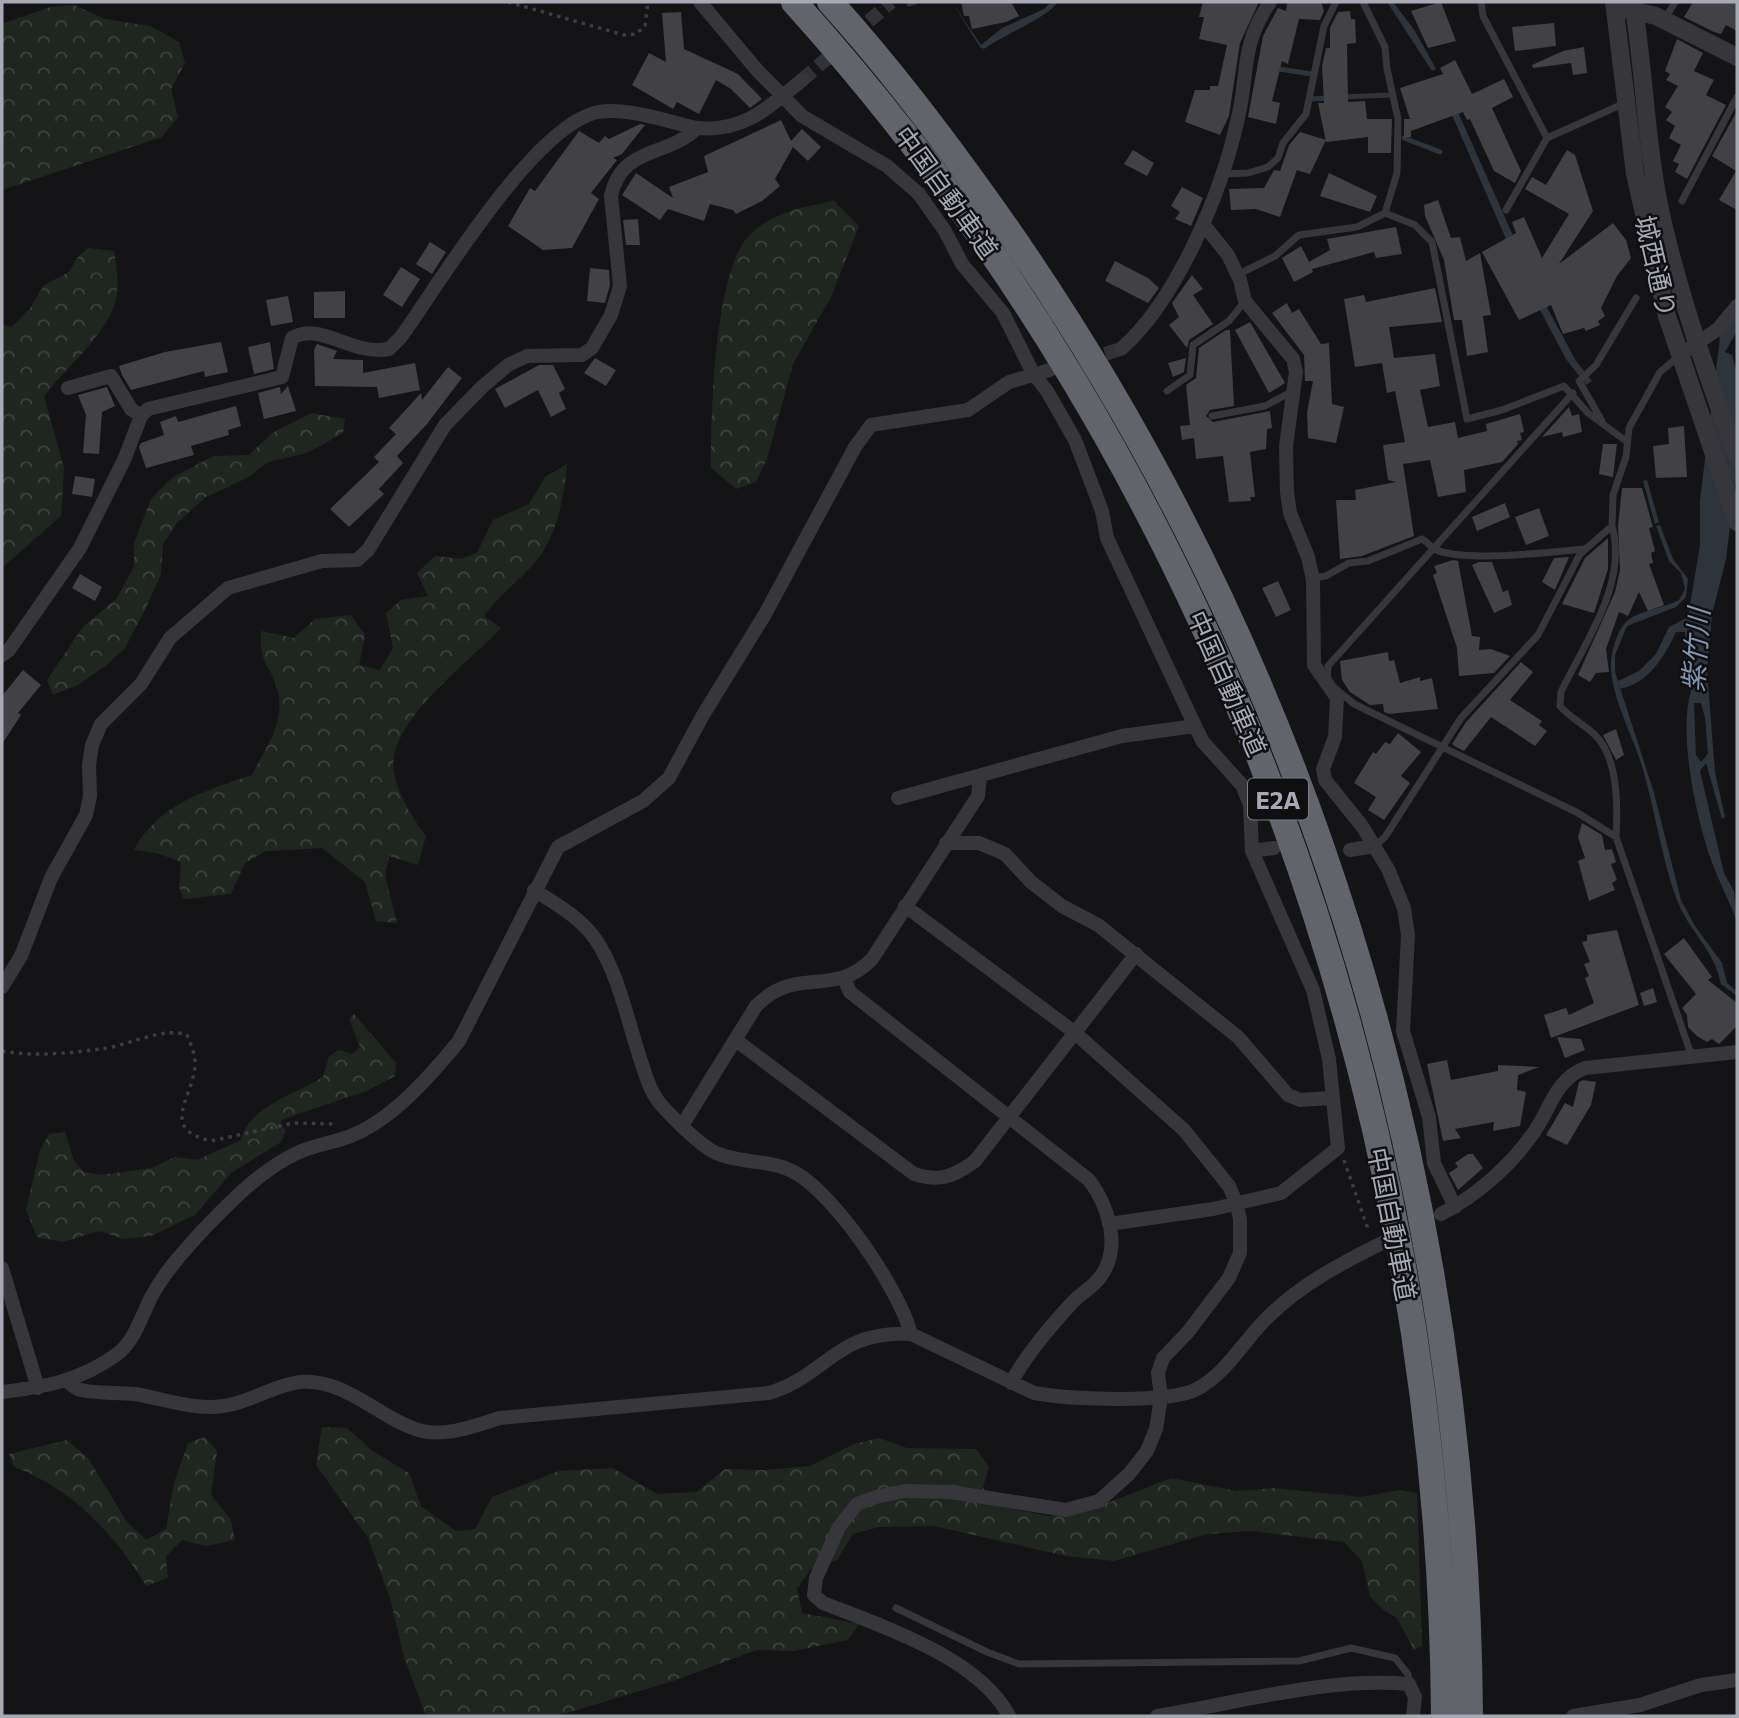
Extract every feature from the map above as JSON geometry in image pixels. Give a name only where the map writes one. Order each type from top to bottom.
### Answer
[{"type":"highway","name":"中国自動車道","points":[[794,2],[883,104],[945,186],[1055,349],[1152,519],[1195,607],[1278,798],[1345,1009],[1395,1221],[1428,1455],[1438,1573],[1444,1716]]},
{"type":"highway","name":"中国自動車道","points":[[830,2],[904,90],[972,179],[1026,255],[1113,394],[1221,597],[1303,791],[1372,1002],[1398,1102],[1424,1227],[1455,1451],[1470,1716]]},
{"type":"street","points":[[700,2],[782,97],[802,116],[887,166],[919,194],[945,231],[962,264],[1003,313],[1033,373],[1075,440],[1102,511],[1107,538],[1203,742],[1242,785],[1250,805],[1252,851],[1314,990],[1329,1059],[1338,1148],[1281,1194],[1213,1209],[1109,1224]]},
{"type":"street","points":[[1121,349],[1138,334],[1159,304],[1204,225],[1223,174],[1239,114],[1246,50],[1270,2]]},
{"type":"street","points":[[1624,5],[1665,20],[1737,57]]},
{"type":"street","name":"城西通り","points":[[1624,5],[1635,101],[1663,222],[1702,418],[1737,521]]},
{"type":"street","points":[[2,655],[18,639],[80,548],[124,460],[141,416],[148,409],[282,377],[292,338],[302,332],[315,332],[362,351],[389,349],[436,289],[489,211],[551,141],[579,120],[595,113],[612,111],[697,128],[723,130],[741,124],[802,80]]},
{"type":"street","points":[[2,987],[21,956],[51,878],[86,815],[90,796],[90,755],[101,724],[141,684],[170,638],[228,588],[322,561],[357,561],[368,550],[445,425],[482,387],[508,365],[527,356],[582,355],[592,348],[611,315],[620,286],[612,225],[614,182],[622,169],[637,158],[690,136],[697,128]]},
{"type":"street","points":[[1204,225],[1228,255],[1245,301],[1293,359],[1296,372],[1286,446],[1287,492],[1290,513],[1308,558],[1312,578],[1314,665],[1337,698],[1335,737],[1323,769],[1325,780],[1362,826],[1404,908],[1408,935],[1403,1031],[1429,1117],[1434,1163],[1455,1207]]},
{"type":"street","points":[[1688,351],[1718,329],[1737,306]]},
{"type":"street","name":"城西通り","points":[[1688,351],[1708,379],[1737,457]]},
{"type":"street","points":[[2,1392],[68,1382],[95,1370],[120,1353],[136,1329],[154,1292],[175,1261],[236,1197],[269,1170],[297,1153],[352,1136],[364,1129],[400,1102],[459,1041],[558,847],[643,801],[670,778],[703,715],[764,616],[855,447],[871,425],[968,410],[1009,382],[1050,370]]},
{"type":"street","points":[[68,388],[111,376],[131,409],[141,416]]},
{"type":"street","points":[[898,798],[1122,736],[1195,726]]},
{"type":"street","points":[[683,1124],[737,1041],[756,1006],[770,992],[789,984],[844,979],[858,974],[872,960],[978,796],[980,777]]},
{"type":"street","points":[[946,843],[979,843],[993,847],[1062,906],[1098,925],[1238,1037],[1288,1096],[1300,1100],[1331,1098]]},
{"type":"street","points":[[1350,850],[1374,846]]},
{"type":"street","points":[[1252,851],[1274,848]]},
{"type":"street","points":[[534,890],[569,912],[595,939],[607,960],[650,1087],[662,1106],[716,1152],[773,1164],[795,1172],[823,1196],[862,1241],[907,1318],[911,1334]]},
{"type":"street","points":[[905,906],[1074,1032],[1184,1130],[1228,1186],[1241,1219],[1240,1253],[1229,1279],[1188,1332],[1163,1358],[1158,1373],[1161,1397],[1156,1429],[1147,1451],[1129,1474],[1099,1501],[1066,1510],[951,1492],[904,1491],[857,1504],[839,1527],[822,1560],[814,1595],[823,1603],[912,1640],[982,1680],[1002,1702],[1009,1716]]},
{"type":"street","points":[[737,1041],[914,1174],[933,1180],[953,1176],[975,1161],[1136,954]]},
{"type":"street","points":[[844,979],[850,992],[1089,1180],[1101,1196],[1112,1246],[1102,1275],[1069,1306],[1011,1383]]},
{"type":"street","points":[[1441,1214],[1455,1207],[1509,1162],[1533,1135],[1559,1086],[1573,1073],[1585,1068],[1737,1052]]},
{"type":"street","points":[[68,1382],[79,1390],[133,1394],[203,1407],[230,1405],[301,1382],[327,1385],[348,1392],[399,1423],[425,1432],[445,1431],[513,1416],[769,1393],[789,1387],[847,1345],[889,1333],[911,1334],[1034,1393],[1055,1397],[1161,1397],[1195,1390],[1215,1377],[1266,1318],[1297,1290],[1378,1245]]},
{"type":"street","points":[[2,1268],[38,1388]]},
{"type":"street","points":[[1573,1716],[1640,1705],[1701,1685],[1737,1680]]},
{"type":"street","points":[[1157,1716],[1320,1688],[1409,1685],[1415,1697],[1413,1716]]},
{"type":"lane","points":[[1223,174],[1248,173],[1268,167],[1278,158],[1283,144],[1306,114],[1324,26],[1336,2]]},
{"type":"lane","points":[[1363,2],[1385,47],[1398,119],[1397,173],[1385,213]]},
{"type":"lane","points":[[1481,2],[1483,16],[1547,138]]},
{"type":"lane","points":[[1665,20],[1675,2]]},
{"type":"lane","points":[[1682,201],[1737,97]]},
{"type":"lane","points":[[1506,210],[1547,138],[1635,101]]},
{"type":"lane","points":[[1237,275],[1275,256],[1299,235],[1357,226],[1385,213],[1415,225],[1432,242],[1467,419],[1502,410],[1564,386],[1588,413],[1626,440]]},
{"type":"lane","points":[[1605,425],[1579,382],[1596,365],[1636,298]]},
{"type":"lane","points":[[1167,391],[1190,375],[1193,345],[1229,321],[1245,301]]},
{"type":"lane","points":[[1688,351],[1660,372],[1629,428],[1626,457],[1613,495],[1612,526],[1616,548],[1614,573],[1605,603],[1561,692],[1560,706],[1597,737],[1608,758],[1616,806],[1616,836],[1692,1057]]},
{"type":"lane","points":[[1212,416],[1265,405],[1293,391]]},
{"type":"lane","points":[[1573,393],[1328,666],[1328,685],[1354,704],[1578,813],[1616,836]]},
{"type":"lane","points":[[1374,846],[1385,837],[1461,718],[1538,635],[1584,549],[1612,526]]},
{"type":"lane","points":[[1312,578],[1326,576],[1349,563],[1368,561],[1422,539],[1433,549],[1457,554],[1495,555],[1584,549]]},
{"type":"lane","points":[[896,1608],[987,1652],[1020,1664],[1298,1661],[1352,1648],[1395,1658],[1408,1674],[1409,1685]]},
{"type":"path","points":[[508,2],[624,35],[636,34],[645,26],[648,2]]},
{"type":"path","points":[[2,1051],[32,1055],[101,1049],[135,1043],[162,1032],[178,1031],[187,1035],[194,1050],[195,1067],[183,1102],[182,1120],[187,1131],[198,1138],[211,1141],[293,1123],[364,1129]]},
{"type":"path","points":[[1338,1148],[1378,1245]]},
{"type":"green space","points":[[74,5],[105,19],[150,26],[179,42],[185,63],[171,89],[178,117],[162,137],[2,190],[2,24],[50,7]]},
{"type":"green space","points":[[834,201],[859,226],[831,297],[793,364],[767,459],[756,482],[736,489],[711,468],[714,382],[727,283],[736,257],[755,229],[787,212]]},
{"type":"green space","points":[[88,248],[114,251],[117,293],[109,318],[44,396],[64,468],[61,516],[2,568],[2,325],[12,327],[31,307],[44,285],[69,272],[77,258]]},
{"type":"green space","points":[[311,413],[345,419],[343,433],[307,453],[268,462],[249,477],[206,497],[178,522],[163,544],[161,574],[125,648],[78,685],[53,695],[47,680],[82,628],[117,598],[134,567],[134,543],[151,499],[172,478],[213,456],[249,455],[272,433]]},
{"type":"green space","points":[[567,464],[559,514],[544,550],[484,616],[501,628],[423,705],[400,740],[394,757],[395,778],[408,809],[426,836],[418,865],[389,856],[385,876],[397,923],[376,921],[365,882],[322,848],[266,851],[245,863],[231,894],[183,899],[179,886],[181,862],[157,853],[134,850],[144,834],[169,810],[200,794],[252,775],[274,733],[279,712],[277,688],[263,657],[261,631],[294,638],[315,619],[351,615],[365,635],[359,665],[380,670],[393,648],[386,613],[401,600],[428,596],[417,573],[435,556],[461,559],[477,553],[493,520],[529,504],[545,477]]},
{"type":"green space","points":[[354,1014],[396,1063],[395,1076],[366,1091],[281,1120],[280,1125],[286,1130],[281,1142],[231,1173],[195,1215],[151,1236],[124,1239],[99,1231],[63,1242],[37,1237],[26,1210],[40,1150],[49,1134],[65,1132],[74,1161],[84,1172],[101,1175],[151,1168],[175,1157],[197,1160],[241,1140],[245,1129],[263,1110],[323,1077],[329,1056],[339,1050],[352,1054],[360,1047],[349,1019]]},
{"type":"green space","points":[[322,1427],[347,1428],[374,1452],[409,1473],[421,1506],[456,1531],[475,1529],[492,1497],[559,1471],[613,1468],[657,1494],[697,1492],[725,1469],[767,1470],[810,1466],[854,1444],[879,1438],[907,1448],[976,1449],[989,1467],[983,1487],[993,1505],[1048,1516],[1085,1512],[1171,1478],[1236,1491],[1274,1488],[1361,1497],[1399,1490],[1417,1493],[1422,1646],[1414,1650],[1397,1618],[1382,1609],[1370,1596],[1362,1561],[1344,1542],[1251,1531],[1207,1534],[1114,1561],[1066,1556],[934,1526],[879,1527],[853,1534],[837,1560],[811,1569],[797,1589],[802,1613],[859,1624],[848,1640],[794,1651],[756,1650],[673,1681],[557,1716],[426,1716],[404,1657],[390,1598],[368,1538],[316,1465]]},
{"type":"green space","points":[[205,1437],[217,1451],[211,1495],[231,1520],[235,1540],[206,1546],[182,1540],[166,1556],[168,1578],[146,1586],[121,1549],[90,1515],[54,1487],[14,1467],[9,1454],[67,1440],[88,1458],[127,1522],[146,1540],[166,1529],[174,1483],[188,1443]]},
{"type":"water","points":[[952,2],[981,45],[1002,28],[1044,9],[1051,2],[1058,2],[1035,20],[984,49],[980,47]]},
{"type":"water","points":[[1387,2],[1393,2],[1415,31],[1436,69],[1432,71]]},
{"type":"water","points":[[1458,112],[1535,285],[1576,361],[1592,381],[1586,385],[1566,359],[1523,278],[1452,115]]},
{"type":"water","name":"紫竹川","points":[[1737,311],[1737,331],[1725,352],[1732,355],[1737,373],[1737,470],[1726,559],[1712,614],[1707,670],[1715,772],[1725,817],[1722,819],[1706,763],[1700,771],[1724,873],[1734,891],[1737,922],[1710,857],[1694,797],[1688,751],[1691,691],[1687,687],[1685,632],[1676,632],[1661,659],[1639,681],[1620,689],[1618,681],[1639,671],[1656,654],[1669,627],[1688,617],[1700,545],[1700,500],[1720,338],[1718,334]],"holes":[[[1694,703],[1701,703],[1708,754],[1701,762],[1696,755]]]},
{"type":"water","points":[[1647,480],[1659,522],[1655,524],[1643,481]]},
{"type":"water","points":[[1660,525],[1673,559],[1688,579],[1686,597],[1676,607],[1627,626],[1615,655],[1615,672],[1654,793],[1681,900],[1695,926],[1722,963],[1727,983],[1737,991],[1737,996],[1721,984],[1713,961],[1677,900],[1645,777],[1612,680],[1613,651],[1625,623],[1636,615],[1679,600],[1685,589],[1681,573],[1669,561],[1656,526]]},
{"type":"building","points":[[961,2],[1011,2],[1019,16],[1006,22],[972,29],[969,16],[964,16]]},
{"type":"building","points":[[1203,2],[1259,2],[1240,43],[1229,116],[1220,135],[1185,122],[1195,90],[1210,90],[1210,86],[1218,86],[1227,45],[1199,39],[1204,17],[1199,17]]},
{"type":"building","points":[[1287,2],[1321,2],[1324,11],[1320,20],[1299,19],[1288,64],[1282,61],[1272,101],[1280,103],[1276,124],[1248,117],[1263,36],[1278,8],[1286,11]]},
{"type":"building","points":[[1441,2],[1456,41],[1428,48],[1411,11]]},
{"type":"building","points":[[1693,2],[1737,2],[1737,31],[1726,25],[1721,34],[1684,17]]},
{"type":"building","points":[[1350,11],[1351,19],[1355,19],[1356,43],[1347,44],[1348,102],[1365,101],[1367,119],[1392,119],[1391,153],[1368,153],[1368,137],[1326,142],[1318,103],[1324,103],[1322,66],[1326,48],[1330,48],[1330,28],[1338,12]]},
{"type":"building","points":[[681,12],[684,49],[738,74],[762,99],[750,108],[731,89],[716,80],[699,114],[677,102],[673,109],[632,85],[649,53],[666,62],[662,13]]},
{"type":"building","points":[[1554,23],[1556,46],[1515,51],[1512,27]]},
{"type":"building","points":[[1677,39],[1703,53],[1694,71],[1714,80],[1706,95],[1726,105],[1687,179],[1675,172],[1679,164],[1673,161],[1681,145],[1669,138],[1675,126],[1666,120],[1672,112],[1665,107],[1678,86],[1666,80],[1670,74],[1665,71]]},
{"type":"building","points":[[1584,47],[1587,73],[1573,75],[1571,63],[1533,68],[1532,65],[1563,51]]},
{"type":"building","points":[[1455,60],[1472,94],[1504,79],[1513,97],[1492,108],[1521,171],[1515,183],[1494,171],[1470,119],[1467,120],[1463,112],[1411,131],[1411,137],[1404,138],[1404,119],[1410,119],[1400,88],[1443,74],[1440,68]]},
{"type":"building","points":[[1737,111],[1737,210],[1719,200],[1736,171],[1712,156]]},
{"type":"building","points":[[781,120],[791,141],[802,129],[821,147],[808,161],[793,147],[775,179],[780,186],[762,201],[736,214],[733,210],[710,204],[704,221],[668,209],[660,220],[622,195],[636,173],[673,198],[669,187],[708,172],[704,156]]},
{"type":"building","points":[[640,124],[645,125],[622,154],[613,158],[617,160],[591,193],[599,199],[572,248],[543,250],[508,226],[530,188],[535,191],[579,131],[599,143],[605,136],[609,139]]},
{"type":"building","points":[[1300,132],[1326,140],[1310,174],[1297,170],[1280,217],[1256,209],[1231,210],[1229,189],[1264,188],[1274,170],[1280,171],[1289,145]]},
{"type":"building","points":[[1133,150],[1154,163],[1147,176],[1124,164]]},
{"type":"building","points":[[1567,150],[1575,155],[1593,211],[1559,264],[1613,223],[1626,240],[1631,258],[1617,276],[1601,308],[1605,316],[1598,321],[1600,325],[1586,331],[1584,328],[1563,334],[1551,305],[1519,320],[1482,252],[1516,233],[1512,222],[1524,217],[1542,258],[1569,214],[1525,189],[1532,177],[1546,185]]},
{"type":"building","points":[[1329,173],[1377,196],[1370,212],[1320,196]]},
{"type":"building","points":[[1182,187],[1203,198],[1191,226],[1175,219],[1180,212],[1171,206]]},
{"type":"building","points":[[1438,200],[1451,238],[1460,237],[1466,261],[1480,253],[1491,315],[1483,316],[1488,352],[1467,356],[1462,320],[1454,320],[1444,260],[1425,216],[1424,205]]},
{"type":"building","points":[[638,219],[640,245],[626,245],[623,220]]},
{"type":"building","points":[[1396,227],[1402,254],[1376,258],[1374,252],[1312,269],[1313,272],[1294,282],[1282,258],[1301,246],[1309,262],[1330,250],[1327,239]]},
{"type":"building","points":[[430,242],[446,252],[432,274],[416,264]]},
{"type":"building","points":[[1115,261],[1148,278],[1159,288],[1148,303],[1105,281]]},
{"type":"building","points":[[401,267],[420,279],[402,307],[383,295]]},
{"type":"building","points":[[590,268],[609,270],[610,285],[605,303],[587,301]]},
{"type":"building","points":[[1192,275],[1203,289],[1193,295],[1213,324],[1189,340],[1187,348],[1169,325],[1179,317],[1172,303]]},
{"type":"building","points":[[1435,288],[1442,322],[1389,327],[1394,358],[1435,354],[1440,386],[1420,390],[1428,427],[1455,422],[1458,438],[1487,431],[1486,424],[1520,414],[1524,432],[1520,433],[1522,440],[1517,441],[1518,444],[1502,462],[1464,470],[1466,492],[1438,497],[1430,460],[1403,464],[1414,536],[1362,556],[1340,559],[1336,500],[1356,500],[1355,490],[1396,482],[1388,480],[1383,445],[1405,442],[1395,391],[1387,393],[1382,363],[1355,367],[1344,299],[1364,295],[1366,302]]},
{"type":"building","points":[[345,291],[345,318],[314,318],[314,292]]},
{"type":"building","points":[[288,296],[293,322],[271,326],[266,300]]},
{"type":"building","points":[[1287,303],[1292,313],[1299,309],[1321,344],[1329,343],[1332,404],[1344,407],[1336,443],[1308,438],[1307,413],[1313,381],[1305,381],[1304,355],[1272,313]]},
{"type":"building","points":[[1250,322],[1285,383],[1269,393],[1235,330]]},
{"type":"building","points":[[1230,330],[1234,406],[1210,410],[1206,416],[1213,422],[1270,411],[1272,428],[1267,429],[1266,449],[1250,452],[1255,497],[1250,497],[1251,501],[1229,502],[1223,456],[1196,459],[1194,438],[1182,440],[1180,426],[1190,425],[1186,385],[1196,378],[1199,348]]},
{"type":"building","points":[[221,342],[228,372],[205,377],[204,371],[131,390],[119,366],[165,352]]},
{"type":"building","points":[[270,342],[274,369],[254,374],[248,347]]},
{"type":"building","points":[[317,344],[337,351],[333,359],[363,360],[363,373],[415,363],[420,390],[379,398],[377,387],[315,386],[314,350]]},
{"type":"building","points":[[595,358],[616,370],[606,386],[584,373]]},
{"type":"building","points":[[1186,358],[1184,372],[1173,377],[1168,363]]},
{"type":"building","points":[[539,365],[553,365],[565,389],[559,393],[566,409],[551,417],[538,390],[505,408],[495,389]]},
{"type":"building","points":[[448,367],[462,378],[427,424],[397,456],[403,463],[379,489],[384,494],[349,527],[330,509],[379,462],[374,457],[396,434],[389,428],[421,393],[422,400]]},
{"type":"building","points":[[288,386],[296,411],[264,419],[258,393],[280,387],[281,394]]},
{"type":"building","points":[[107,387],[115,406],[102,412],[99,454],[83,453],[86,415],[78,395]]},
{"type":"building","points":[[236,406],[241,426],[228,430],[229,435],[191,446],[194,455],[146,468],[139,447],[141,443],[164,435],[160,422],[176,416],[178,422]]},
{"type":"building","points":[[1569,407],[1572,416],[1579,414],[1582,432],[1563,437],[1562,432],[1542,437]]},
{"type":"building","points":[[1684,426],[1687,477],[1656,478],[1653,446],[1669,444],[1668,428]]},
{"type":"building","points":[[1603,444],[1617,444],[1613,477],[1599,474]]},
{"type":"building","points":[[75,476],[95,479],[92,497],[72,494]]},
{"type":"building","points":[[1622,488],[1642,488],[1653,527],[1649,528],[1655,551],[1651,553],[1653,563],[1649,564],[1664,605],[1648,611],[1639,592],[1628,616],[1619,612],[1606,649],[1609,672],[1596,673],[1590,682],[1578,675],[1615,592],[1620,570],[1618,526]]},
{"type":"building","points":[[1505,503],[1510,517],[1477,531],[1472,517]]},
{"type":"building","points":[[1539,508],[1549,536],[1526,545],[1515,517]]},
{"type":"building","points":[[1608,538],[1608,569],[1594,613],[1562,604],[1585,558]]},
{"type":"building","points":[[1569,557],[1555,590],[1542,582],[1554,558]]},
{"type":"building","points":[[1458,561],[1472,636],[1480,637],[1479,650],[1491,649],[1510,656],[1494,673],[1459,676],[1457,648],[1433,575],[1437,573],[1434,566]]},
{"type":"building","points":[[1492,562],[1503,592],[1508,590],[1512,605],[1494,613],[1472,565]]},
{"type":"building","points":[[80,574],[102,587],[95,601],[72,588]]},
{"type":"building","points":[[1278,581],[1291,610],[1276,617],[1262,588]]},
{"type":"building","points":[[1388,652],[1389,661],[1394,660],[1400,683],[1420,677],[1420,681],[1432,678],[1438,709],[1389,714],[1384,712],[1383,704],[1370,705],[1350,692],[1342,680],[1340,661]]},
{"type":"building","points":[[1521,662],[1533,672],[1510,700],[1542,721],[1539,725],[1547,731],[1535,746],[1491,717],[1464,751],[1452,744],[1466,722]]},
{"type":"building","points":[[23,670],[41,685],[18,713],[21,715],[2,744],[2,696]]},
{"type":"building","points":[[1616,729],[1624,755],[1616,760],[1603,735]]},
{"type":"building","points":[[1398,733],[1421,752],[1401,776],[1410,783],[1384,820],[1368,810],[1376,797],[1354,783],[1373,752],[1376,754],[1385,742],[1390,744]]},
{"type":"building","points":[[1582,823],[1602,835],[1605,850],[1612,849],[1616,862],[1611,864],[1617,880],[1612,883],[1615,890],[1589,901],[1578,861],[1585,858],[1578,837]]},
{"type":"building","points":[[1617,930],[1639,1005],[1551,1038],[1544,1015],[1566,1008],[1569,1015],[1594,1003],[1585,978],[1589,976],[1584,964],[1590,962],[1582,942],[1587,941],[1587,935]]},
{"type":"building","points":[[1684,938],[1712,977],[1708,980],[1737,1003],[1737,1026],[1719,1044],[1712,1039],[1707,1042],[1688,1027],[1687,1015],[1682,1008],[1696,994],[1664,954]]},
{"type":"building","points":[[1653,988],[1657,1002],[1644,1006],[1640,993]]},
{"type":"building","points":[[1557,1037],[1581,1039],[1585,1050],[1565,1058]]},
{"type":"building","points":[[1447,1060],[1451,1080],[1498,1071],[1498,1065],[1539,1067],[1518,1075],[1517,1090],[1526,1092],[1520,1126],[1493,1131],[1494,1122],[1455,1129],[1461,1138],[1443,1141],[1427,1064]]},
{"type":"building","points":[[1579,1082],[1596,1082],[1591,1105],[1567,1145],[1546,1135],[1565,1103],[1573,1107]]},
{"type":"building","points":[[1468,1154],[1473,1154],[1483,1168],[1458,1190],[1449,1173],[1458,1167],[1455,1163]]},
{"type":"waterway","points":[[909,4],[915,2]]},
{"type":"waterway","points":[[1273,68],[1311,74]]},
{"type":"waterway","points":[[1342,97],[1390,95]]},
{"type":"waterway","points":[[1311,99],[1329,98]]},
{"type":"waterway","points":[[1404,138],[1440,152]]},
{"type":"tunnel","points":[[853,35],[891,2]]},
{"type":"tunnel","points":[[802,80],[838,49]]},
{"type":"tunnel","points":[[1085,360],[1121,349]]}]
